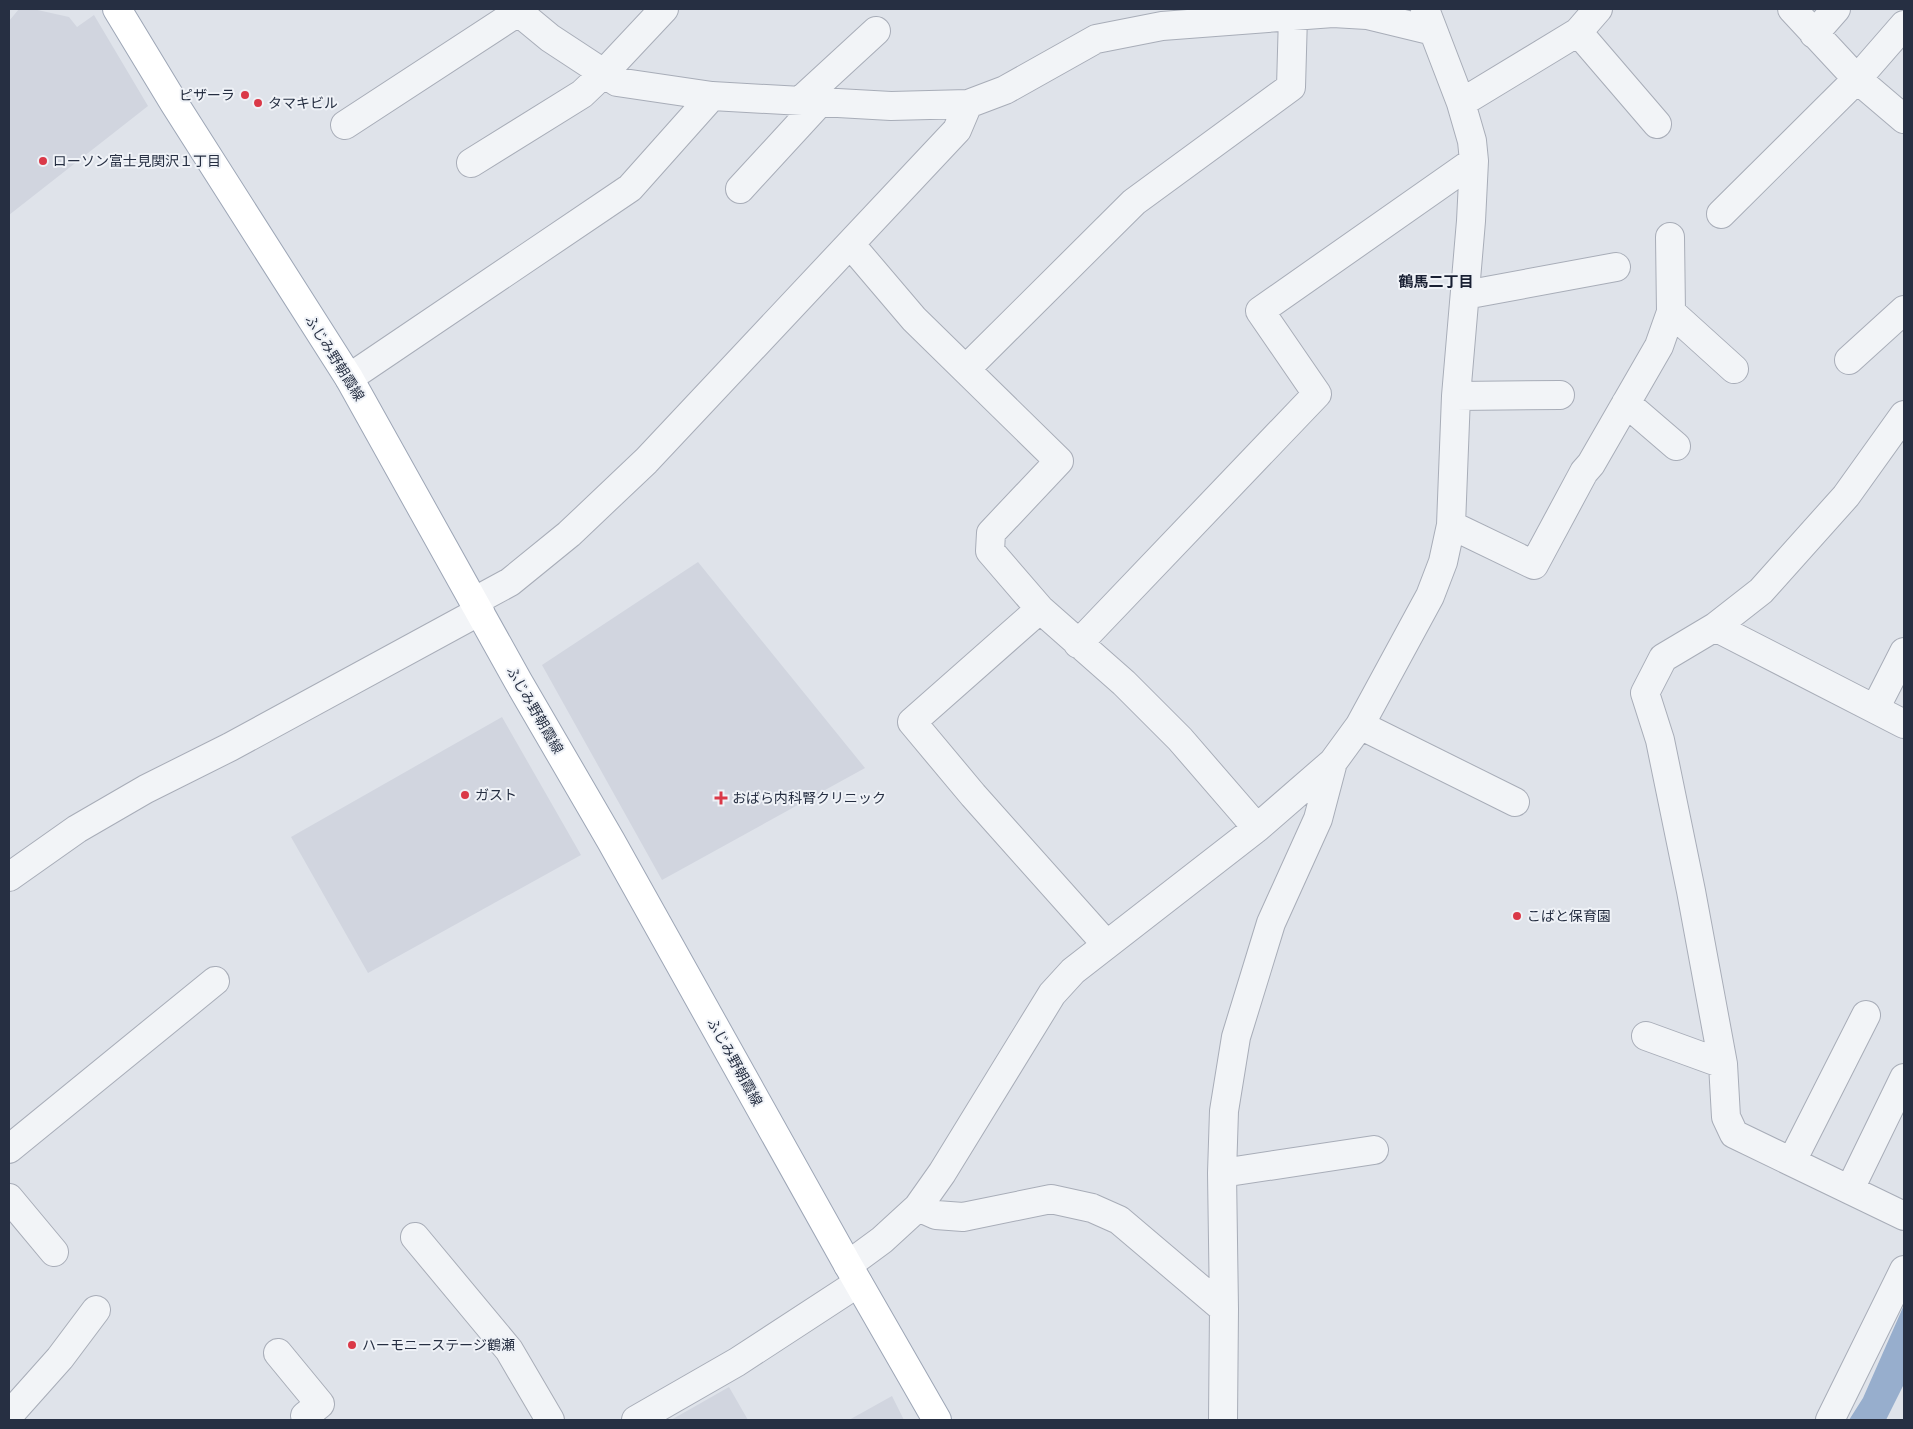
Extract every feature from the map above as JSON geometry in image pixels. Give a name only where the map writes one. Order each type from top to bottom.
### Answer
[{"type":"main road","name":"ふじみ野朝霞線","points":[[117,9],[194,136],[349,378],[478,606],[532,707],[937,1420]]},
{"type":"street","points":[[471,162],[582,94],[664,9]]},
{"type":"street","points":[[1461,103],[1578,32],[1598,9]]},
{"type":"street","points":[[1792,9],[1857,79],[1904,119]]},
{"type":"street","points":[[1814,34],[1836,9]]},
{"type":"street","points":[[345,125],[516,11],[550,38],[617,82],[712,96],[891,106],[968,104],[1006,90],[1096,39],[1162,26],[1333,13],[1429,20],[1461,103],[1472,141],[1474,161],[1471,221],[1456,396],[1451,525],[1443,562],[1430,596],[1360,725],[1333,762],[1257,828],[1073,971],[1052,994],[942,1173],[918,1207],[882,1240],[853,1274],[737,1362],[636,1420]]},
{"type":"street","points":[[966,370],[1134,202],[1291,88],[1292,16]]},
{"type":"street","points":[[1720,214],[1857,79],[1904,25]]},
{"type":"street","points":[[740,190],[810,101],[876,31]]},
{"type":"street","points":[[1578,32],[1658,124]]},
{"type":"street","points":[[349,378],[630,188],[712,96]]},
{"type":"street","points":[[9,877],[77,829],[146,789],[230,747],[478,606],[510,582],[576,527],[646,461],[957,130],[968,104]]},
{"type":"street","points":[[1078,644],[1317,394],[1260,311],[1474,161]]},
{"type":"street","points":[[1451,525],[1534,565],[1584,472],[1591,464],[1659,346],[1671,312],[1670,237]]},
{"type":"street","points":[[850,245],[914,319],[1059,461],[991,534],[990,551],[1040,609],[1124,683],[1180,739],[1257,828]]},
{"type":"street","points":[[1465,295],[1616,267]]},
{"type":"street","points":[[1849,360],[1904,310]]},
{"type":"street","points":[[1671,312],[1734,370]]},
{"type":"street","points":[[1456,396],[1560,395]]},
{"type":"street","points":[[1626,403],[1676,446]]},
{"type":"street","points":[[1904,415],[1846,496],[1761,591],[1715,627],[1663,658],[1645,693],[1662,750],[1691,891],[1723,1064],[1726,1117],[1734,1134],[1904,1216]]},
{"type":"street","points":[[1040,609],[912,722],[973,795],[1106,944]]},
{"type":"street","points":[[1715,627],[1904,724]]},
{"type":"street","points":[[1875,709],[1904,652]]},
{"type":"street","points":[[1360,725],[1515,802]]},
{"type":"street","points":[[1223,1420],[1222,1173],[1224,1111],[1236,1037],[1271,923],[1318,819],[1333,762]]},
{"type":"street","points":[[9,1149],[215,981]]},
{"type":"street","points":[[1792,1161],[1866,1015]]},
{"type":"street","points":[[1646,1036],[1723,1064]]},
{"type":"street","points":[[1850,1189],[1904,1078]]},
{"type":"street","points":[[1222,1173],[1374,1150]]},
{"type":"street","points":[[9,1198],[54,1252]]},
{"type":"street","points":[[918,1207],[936,1215],[963,1217],[1051,1199],[1092,1208],[1119,1220],[1224,1309]]},
{"type":"street","points":[[415,1237],[509,1350],[550,1420]]},
{"type":"street","points":[[1830,1420],[1904,1270]]},
{"type":"street","points":[[13,1415],[60,1358],[96,1310]]},
{"type":"street","points":[[278,1353],[320,1404],[305,1416],[308,1420]]},
{"type":"shaded area","name":"ローソン富士見関沢１丁目","points":[[19,9],[33,9],[69,17],[77,27],[94,15],[148,106],[9,215],[9,21]]},
{"type":"shaded area","points":[[698,562],[865,768],[662,880],[542,665]]},
{"type":"shaded area","points":[[502,717],[581,855],[368,973],[291,837]]},
{"type":"shaded area","points":[[729,1387],[748,1420],[671,1420]]},
{"type":"shaded area","points":[[892,1396],[904,1420],[849,1420]]},
{"type":"water","points":[[1904,1305],[1904,1384],[1886,1420],[1849,1420],[1863,1398]]},
{"type":"place","name":"ピザーラ","points":[[245,95]]},
{"type":"place","name":"タマキビル","points":[[258,103]]},
{"type":"place","name":"ローソン富士見関沢１丁目","points":[[43,161]]},
{"type":"place","name":"ガスト","points":[[465,795]]},
{"type":"place","name":"おばら内科腎クリニック","points":[[721,798]]},
{"type":"place","name":"こばと保育園","points":[[1517,916]]},
{"type":"place","name":"ハーモニーステージ鶴瀬","points":[[352,1345]]},
{"type":"district","name":"鶴馬二丁目","points":[[1436,282]]}]
